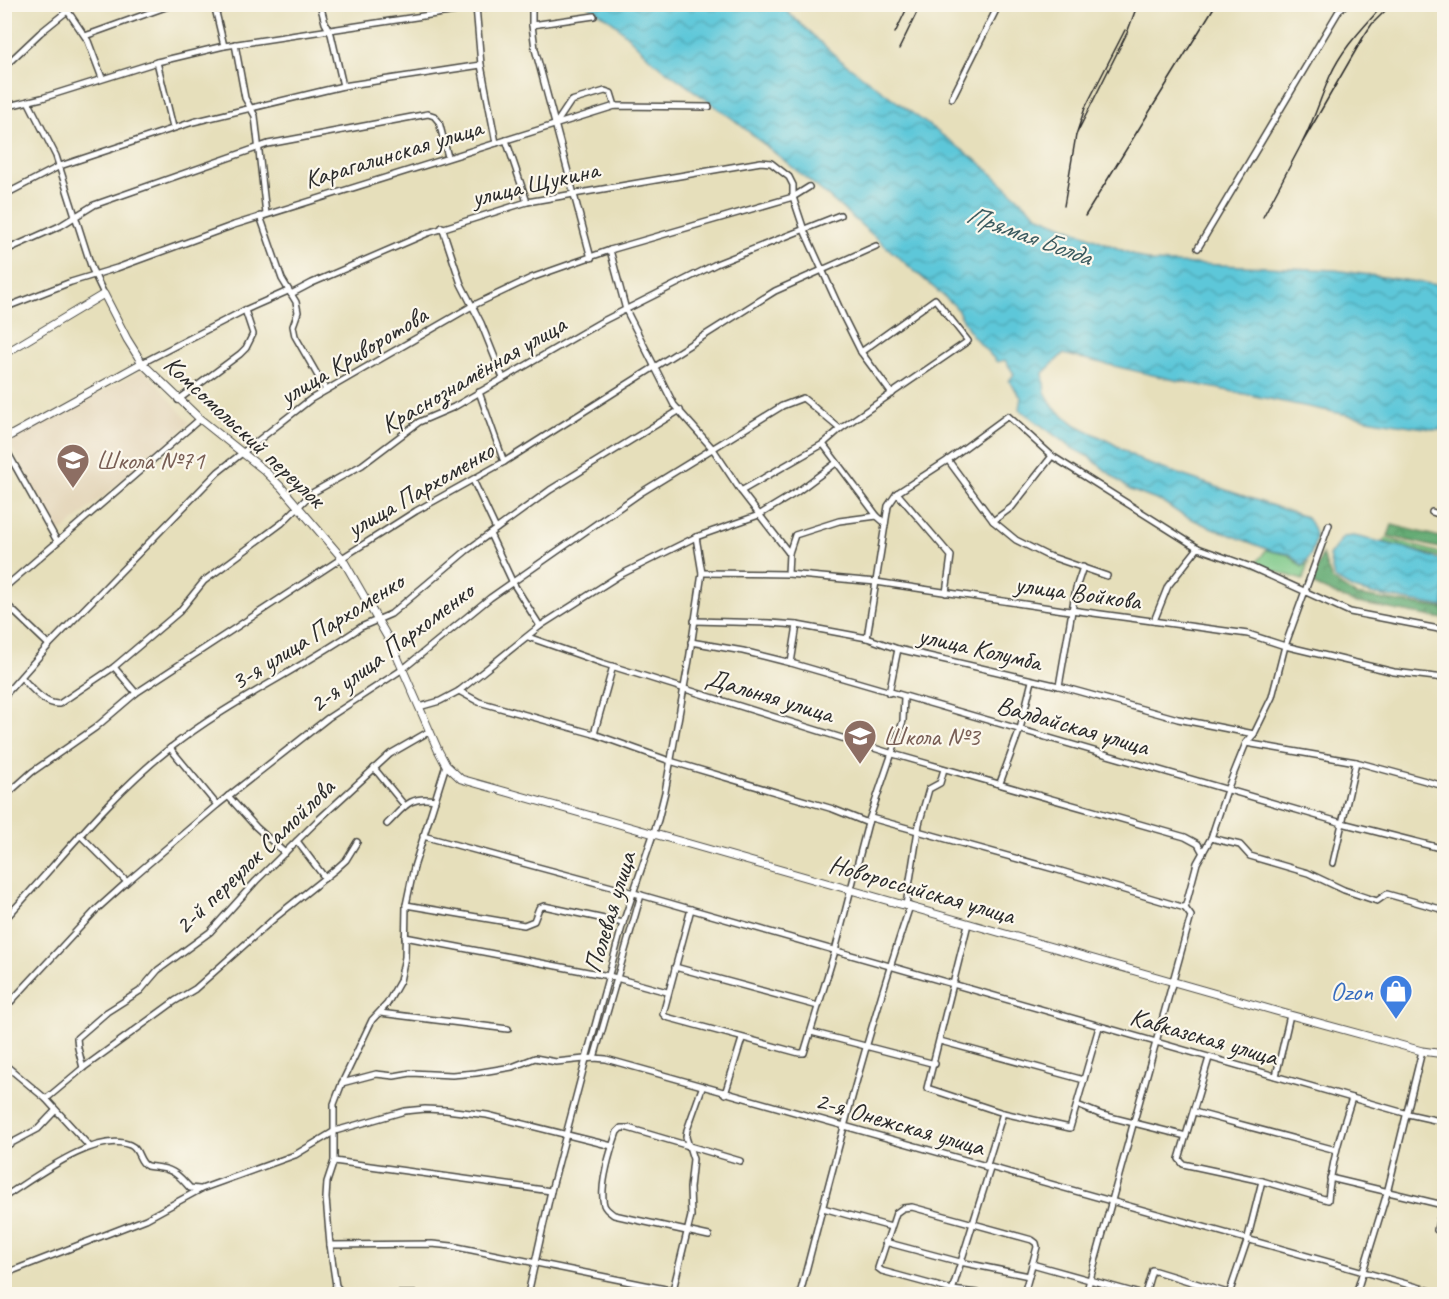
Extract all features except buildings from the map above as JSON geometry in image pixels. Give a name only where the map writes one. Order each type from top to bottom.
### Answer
[{"type":"street","points":[[4,67],[40,33],[76,4]]},
{"type":"street","points":[[85,36],[174,4]]},
{"type":"street","points":[[214,4],[224,46]]},
{"type":"street","points":[[320,4],[331,34],[344,86]]},
{"type":"street","points":[[4,107],[60,93],[157,62],[224,46],[476,6],[523,4]]},
{"type":"street","points":[[532,4],[535,49],[591,258]]},
{"type":"street","points":[[952,98],[999,4]]},
{"type":"street","points":[[1198,248],[1340,9],[1346,4]]},
{"type":"street","points":[[476,6],[482,65],[496,143]]},
{"type":"street","points":[[67,10],[85,36],[102,78]]},
{"type":"street","points":[[532,25],[594,16]]},
{"type":"street","points":[[235,44],[245,98],[255,116],[263,215],[271,253],[296,302],[298,312],[293,326],[295,336],[326,390]]},
{"type":"street","points":[[157,62],[173,127]]},
{"type":"street","points":[[4,195],[60,166],[173,127],[344,86],[482,65]]},
{"type":"street","points":[[555,125],[571,101],[605,91],[611,93],[615,106]]},
{"type":"street","points":[[4,354],[104,294],[75,218],[60,166],[28,101]]},
{"type":"street","name":"Карагалинская улица","points":[[4,308],[71,282],[263,215],[615,106],[710,107]]},
{"type":"street","points":[[4,251],[75,218],[94,205],[258,148],[428,114],[434,116],[439,122],[448,157]]},
{"type":"street","points":[[506,140],[527,202]]},
{"type":"street","name":"улица Щукина","points":[[4,439],[142,363],[245,310],[442,227],[527,202],[761,162],[781,169],[789,177],[793,184],[793,197]]},
{"type":"street","name":"улица Криворотова","points":[[4,696],[49,645],[218,472],[289,415],[326,390],[472,306],[531,279],[610,250],[793,197],[809,187]]},
{"type":"street","points":[[793,197],[804,230],[861,352],[892,394]]},
{"type":"street","name":"Краснознамённая улица","points":[[21,677],[52,705],[59,704],[114,667],[179,612],[204,581],[282,523],[312,493],[362,465],[419,422],[454,407],[626,309],[716,264],[840,215]]},
{"type":"street","points":[[442,227],[461,284],[482,323],[503,378]]},
{"type":"street","name":"улица Пархоменко","points":[[4,797],[32,772],[95,728],[136,693],[416,511],[504,462],[775,291],[876,246]]},
{"type":"street","points":[[610,250],[626,309],[653,368],[674,405],[713,449],[741,491],[789,553]]},
{"type":"street","name":"Комсомольский переулок","points":[[104,294],[142,363],[178,400],[264,470],[299,506],[342,558],[403,669],[424,717]]},
{"type":"street","points":[[741,491],[824,444],[840,429],[968,341],[935,299],[861,352]]},
{"type":"street","points":[[178,400],[246,348],[253,334],[245,310]]},
{"type":"street","points":[[479,392],[504,462]]},
{"type":"street","name":"2-я улица Пархоменко","points":[[4,1009],[97,909],[228,796],[328,718],[403,669],[490,598],[642,492],[782,406],[802,398],[840,429]]},
{"type":"street","name":"3-я улица Пархоменко","points":[[4,920],[80,835],[170,748],[196,729],[361,627],[391,614],[496,529],[550,490],[680,410]]},
{"type":"street","points":[[867,638],[888,506],[897,493],[948,460],[1008,416],[1052,456],[1198,548],[1251,567],[1350,612],[1444,630]]},
{"type":"street","points":[[4,588],[200,419]]},
{"type":"street","points":[[824,444],[836,463],[885,523]]},
{"type":"street","points":[[4,446],[7,456],[57,541]]},
{"type":"street","points":[[993,521],[1012,507],[1052,456]]},
{"type":"street","points":[[948,460],[993,521],[1016,540],[1046,555],[1107,576]]},
{"type":"street","points":[[419,707],[440,701],[459,691],[540,626],[620,575],[696,537],[759,514],[797,492],[836,463]]},
{"type":"street","points":[[473,480],[496,529]]},
{"type":"street","points":[[897,493],[951,556],[946,593]]},
{"type":"street","points":[[1432,512],[1444,516]]},
{"type":"street","points":[[788,574],[789,553],[795,535],[839,521],[877,516]]},
{"type":"street","points":[[1185,908],[1197,863],[1211,838],[1246,743],[1254,734],[1272,697],[1285,646],[1329,525]]},
{"type":"street","points":[[490,534],[513,583],[540,626]]},
{"type":"street","name":"Полевая улица","points":[[528,1294],[551,1191],[586,1059],[624,923],[654,834],[665,792],[702,573],[696,537]]},
{"type":"street","points":[[1154,621],[1168,586],[1198,548]]},
{"type":"street","points":[[1059,686],[1071,610],[1083,567]]},
{"type":"street","name":"улица Войкова","points":[[702,573],[788,574],[876,582],[1070,611],[1248,634],[1285,646],[1394,672],[1444,678]]},
{"type":"street","points":[[4,603],[49,645]]},
{"type":"street","name":"улица Колумба","points":[[694,621],[797,625],[867,638],[898,649],[1059,686],[1178,719],[1254,734]]},
{"type":"street","points":[[790,663],[797,625]]},
{"type":"street","name":"Дальняя улица","points":[[528,637],[893,754],[1185,837],[1198,844],[1203,853]]},
{"type":"street","name":"Валдайская улица","points":[[691,642],[744,651],[790,663],[1342,823],[1444,849]]},
{"type":"street","points":[[889,693],[898,649]]},
{"type":"street","points":[[594,734],[613,666]]},
{"type":"street","points":[[114,667],[136,693]]},
{"type":"street","points":[[1000,783],[1020,729],[1032,681]]},
{"type":"street","points":[[459,691],[479,702],[594,734],[670,761],[869,821],[1061,870],[1185,908],[1191,916],[1086,1294]]},
{"type":"street","points":[[691,909],[662,1010],[663,1014],[666,1017],[742,1039],[804,1053],[835,951],[869,821],[903,721],[904,697]]},
{"type":"street","name":"Новороссийская улица","points":[[424,717],[446,765],[454,775],[470,783],[1290,1015],[1422,1051],[1444,1054]]},
{"type":"street","name":"2-й переулок Самойлова","points":[[83,1068],[77,1038],[85,1029],[140,991],[158,970],[204,936],[317,821],[390,754],[430,731]]},
{"type":"street","points":[[1246,743],[1356,762],[1444,786]]},
{"type":"street","points":[[170,748],[217,805]]},
{"type":"street","points":[[1333,863],[1356,762]]},
{"type":"street","points":[[333,1294],[336,1286],[326,1198],[327,1182],[334,1161],[336,1131],[334,1104],[372,1020],[387,1004],[400,981],[405,957],[406,905],[414,867],[446,765]]},
{"type":"street","points":[[374,768],[405,806]]},
{"type":"street","points":[[800,1294],[867,1046],[908,906],[919,824],[929,789],[939,783],[944,769]]},
{"type":"street","points":[[228,796],[256,827],[285,853]]},
{"type":"street","points":[[387,824],[414,799],[422,797],[435,800]]},
{"type":"street","points":[[80,835],[127,882]]},
{"type":"street","points":[[423,836],[634,893],[835,951]]},
{"type":"street","points":[[1211,838],[1240,845],[1250,856],[1308,873],[1344,890],[1377,901],[1387,894],[1444,910]]},
{"type":"street","points":[[297,841],[325,878]]},
{"type":"street","points":[[46,1100],[83,1068],[176,1000],[195,989],[277,916],[346,860],[357,842]]},
{"type":"street","points":[[594,1058],[641,895]]},
{"type":"street","points":[[406,905],[524,925],[534,921],[539,908],[544,906],[603,921],[624,923]]},
{"type":"street","points":[[968,924],[935,1064],[927,1088],[1003,1113],[1070,1128],[1099,1027]]},
{"type":"street","points":[[405,937],[609,976],[667,992]]},
{"type":"street","name":"Кавказская улица","points":[[835,951],[1408,1114],[1444,1122]]},
{"type":"street","points":[[675,967],[819,1006]]},
{"type":"street","points":[[380,1013],[508,1029]]},
{"type":"street","points":[[1276,1076],[1290,1015]]},
{"type":"street","points":[[811,1032],[935,1064]]},
{"type":"street","points":[[725,1094],[742,1039]]},
{"type":"street","points":[[940,1041],[1084,1080]]},
{"type":"street","points":[[1356,1294],[1387,1193],[1422,1051]]},
{"type":"street","name":"2-я Онежская улица","points":[[342,1083],[376,1074],[394,1076],[411,1073],[452,1075],[476,1073],[512,1067],[535,1058],[556,1062],[594,1058],[1362,1274],[1442,1294]]},
{"type":"street","points":[[1209,1058],[1179,1158],[1183,1164],[1262,1181],[1328,1200],[1336,1150],[1353,1098]]},
{"type":"street","points":[[4,1064],[46,1100],[89,1146]]},
{"type":"street","points":[[672,1293],[692,1209],[690,1188],[693,1159],[688,1144],[687,1130],[702,1088]]},
{"type":"street","points":[[1077,1105],[1102,1115],[1186,1136]]},
{"type":"street","points":[[4,1274],[146,1219],[201,1189],[295,1155],[336,1131],[396,1113],[425,1109],[487,1116],[612,1146]]},
{"type":"street","points":[[4,1147],[38,1129],[55,1111]]},
{"type":"street","points":[[1194,1112],[1336,1150]]},
{"type":"street","points":[[952,1292],[1003,1113]]},
{"type":"street","points":[[710,1236],[614,1215],[608,1211],[604,1205],[604,1191],[612,1146],[617,1132],[621,1128],[688,1144],[740,1161]]},
{"type":"street","points":[[4,1197],[89,1146],[107,1143],[129,1144],[136,1148],[142,1163],[171,1170],[180,1176],[190,1188],[201,1189]]},
{"type":"street","points":[[334,1161],[551,1191]]},
{"type":"street","points":[[1330,1178],[1387,1193],[1444,1202],[1437,1230],[1444,1232]]},
{"type":"street","points":[[1145,1294],[1152,1270],[1230,1294],[1247,1241],[1262,1181]]},
{"type":"street","points":[[986,1294],[952,1292],[878,1268],[896,1213],[903,1208],[912,1207],[1032,1240],[1037,1247],[1024,1294]]},
{"type":"street","points":[[823,1208],[891,1227]]},
{"type":"street","points":[[885,1242],[960,1262],[1029,1276]]},
{"type":"street","points":[[330,1245],[432,1244],[491,1252],[672,1293],[690,1294]]},
{"type":"street","points":[[1032,1264],[1140,1294]]},
{"type":"street","points":[[336,1286],[343,1294],[347,1294]]},
{"type":"street","points":[[360,1294],[417,1294]]},
{"type":"shaded area","name":"Школа №71","points":[[144,369],[190,423],[58,535],[9,442]]},
{"type":"green space","points":[[1392,525],[1444,538],[1444,549],[1388,536]]},
{"type":"green space","points":[[1386,538],[1444,554],[1444,558],[1383,542]]},
{"type":"green space","points":[[1266,550],[1289,555],[1302,567],[1308,563],[1303,580],[1255,565]]},
{"type":"green space","points":[[1322,554],[1332,580],[1355,595],[1444,609],[1444,619],[1352,602],[1312,584]]},
{"type":"water","name":"Прямая Болда","points":[[587,5],[773,5],[784,9],[839,59],[980,163],[1037,215],[1151,262],[1335,270],[1444,286],[1444,431],[1378,421],[1170,379],[1063,354],[1043,373],[1045,392],[1054,408],[1076,425],[1143,462],[1306,517],[1314,529],[1314,548],[1303,566],[1290,554],[1272,551],[1205,525],[1164,503],[1130,490],[1089,457],[1072,448],[1019,409],[1021,397],[1009,381],[1014,374],[1005,360],[997,362],[972,335],[955,306],[823,192],[733,119],[654,62],[612,21]]},
{"type":"water","points":[[1354,536],[1406,548],[1444,561],[1444,607],[1353,589],[1334,578],[1329,556],[1343,537]]},
{"type":"railway","points":[[895,33],[909,4]]},
{"type":"railway","points":[[899,49],[921,4]]},
{"type":"railway","points":[[1085,216],[1216,4]]},
{"type":"railway","points":[[1384,4],[1354,38],[1335,66],[1301,145],[1364,36],[1372,24],[1392,4]]},
{"type":"railway","points":[[1125,30],[1085,108],[1076,135],[1127,33],[1137,6]]},
{"type":"railway","points":[[1064,206],[1076,135]]},
{"type":"railway","points":[[1263,217],[1301,145]]},
{"type":"place","name":"Школа №71","points":[[73,489]]},
{"type":"place","name":"Школа №3","points":[[860,765]]},
{"type":"place","name":"Ozon","points":[[1396,1020]]}]
